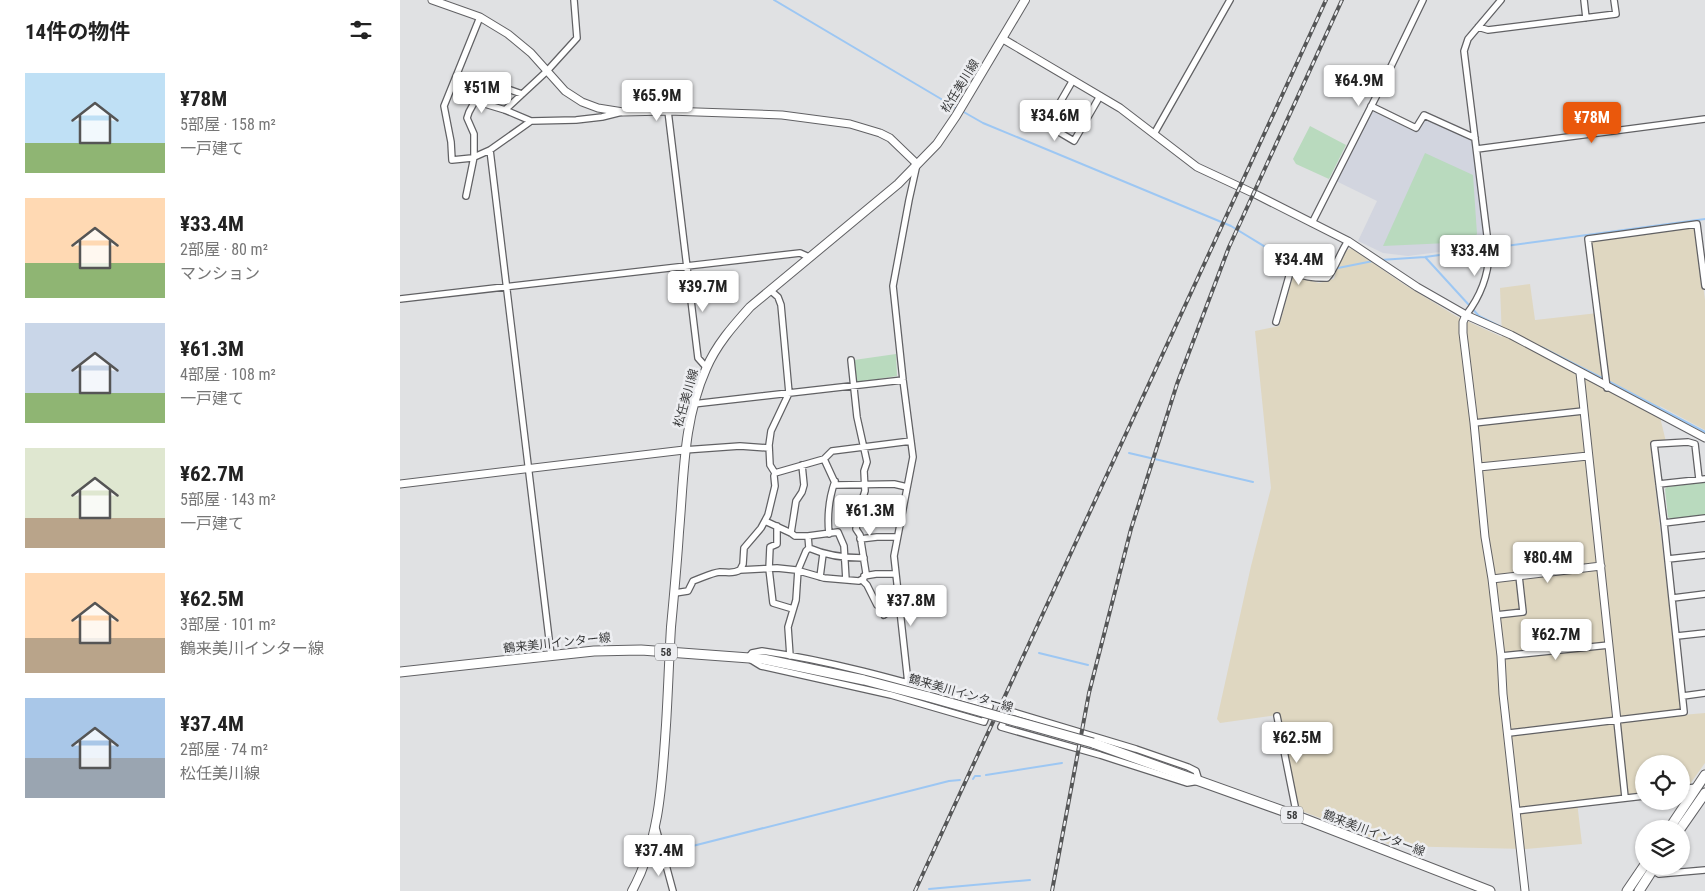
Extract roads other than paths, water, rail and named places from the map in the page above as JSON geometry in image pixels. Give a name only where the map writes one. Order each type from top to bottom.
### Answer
[{"type":"main road","name":"松任美川線","points":[[632,891],[656,828],[662,792],[684,450],[693,404],[706,367],[729,330],[750,307],[898,184],[937,144],[960,110],[1025,0]]},
{"type":"main road","name":"鶴来美川インター線","points":[[400,672],[617,649],[763,659],[864,680],[1093,743],[1297,816],[1490,891]]},
{"type":"main road","points":[[1675,820],[1705,775]]},
{"type":"main road","points":[[1686,820],[1705,793]]},
{"type":"main road","points":[[1627,891],[1643,875]]},
{"type":"main road","points":[[1639,891],[1647,875]]},
{"type":"street","points":[[432,0],[480,17],[508,34],[531,53],[565,91],[582,102],[598,108],[623,112],[668,111],[782,115],[850,124],[890,138],[917,164],[893,286],[913,457],[894,556],[908,683]]},
{"type":"street","points":[[505,110],[577,38],[574,0]]},
{"type":"street","points":[[1154,134],[1230,0]]},
{"type":"street","points":[[1312,223],[1424,0]]},
{"type":"street","points":[[1501,0],[1468,39],[1464,51],[1489,260],[1484,285],[1463,322],[1463,333],[1485,537],[1502,656],[1503,694],[1509,733],[1525,891]]},
{"type":"street","points":[[1584,0],[1586,18]]},
{"type":"street","points":[[1478,27],[1488,30],[1616,14],[1614,0]]},
{"type":"street","points":[[480,17],[457,76],[447,94],[444,106],[451,142],[452,160],[474,157],[490,150],[531,121]]},
{"type":"street","points":[[1003,39],[1120,108],[1197,167],[1348,241],[1382,264],[1470,310],[1511,336],[1705,438]]},
{"type":"street","points":[[457,76],[475,101],[505,110],[531,121],[551,122],[602,117],[623,112]]},
{"type":"street","points":[[1073,80],[1047,125],[1074,141],[1100,96]]},
{"type":"street","points":[[466,196],[474,157],[474,134],[468,118],[475,101],[502,87],[522,94]]},
{"type":"street","points":[[1371,106],[1416,128],[1424,115],[1475,138]]},
{"type":"street","points":[[668,111],[698,358],[706,367]]},
{"type":"street","points":[[1477,149],[1705,119]]},
{"type":"street","points":[[490,150],[551,655]]},
{"type":"street","points":[[1607,385],[1588,239],[1697,224],[1705,286]]},
{"type":"street","points":[[1276,322],[1291,269],[1299,275],[1309,278],[1327,278],[1331,274],[1348,241]]},
{"type":"street","points":[[400,299],[800,253],[809,257]]},
{"type":"street","points":[[740,570],[743,564],[744,548],[765,521],[775,486],[775,473],[770,465],[771,431],[789,393],[781,305],[778,297],[770,290]]},
{"type":"street","points":[[851,360],[857,417],[867,462],[864,472],[865,491],[856,529],[864,558],[866,573],[863,578]]},
{"type":"street","points":[[1580,373],[1626,797]]},
{"type":"street","points":[[693,404],[903,380]]},
{"type":"street","points":[[1474,423],[1583,411]]},
{"type":"street","points":[[775,473],[824,459],[832,450],[911,441]]},
{"type":"street","points":[[1509,733],[1684,712],[1673,598],[1654,444],[1688,442],[1695,444],[1702,479],[1659,484]]},
{"type":"street","points":[[400,484],[684,450],[740,446],[769,448]]},
{"type":"street","points":[[1478,468],[1588,456]]},
{"type":"street","points":[[824,459],[836,485],[894,484],[907,487]]},
{"type":"street","points":[[791,533],[796,501],[804,485],[802,465]]},
{"type":"street","points":[[829,534],[829,505],[835,481]]},
{"type":"street","points":[[1664,523],[1705,518]]},
{"type":"street","points":[[765,521],[795,536],[838,532],[844,546],[846,580]]},
{"type":"street","points":[[776,526],[778,541],[777,544],[770,547],[769,569],[774,603],[792,609]]},
{"type":"street","points":[[790,656],[788,627],[796,600],[798,570],[808,548],[808,536]]},
{"type":"street","points":[[860,540],[877,537],[897,537]]},
{"type":"street","points":[[808,548],[823,554],[844,558],[864,558]]},
{"type":"street","points":[[820,577],[823,554]]},
{"type":"street","points":[[1668,559],[1705,555]]},
{"type":"street","points":[[1492,579],[1601,566]]},
{"type":"street","points":[[675,593],[688,591],[693,581],[719,572],[732,573],[740,570],[777,568],[798,570],[820,577],[858,581],[882,574],[895,574]]},
{"type":"street","points":[[1496,615],[1523,612],[1519,576]]},
{"type":"street","points":[[863,578],[884,615]]},
{"type":"street","points":[[1673,598],[1705,594]]},
{"type":"street","points":[[1677,636],[1705,633]]},
{"type":"street","points":[[1502,656],[1609,645]]},
{"type":"street","points":[[762,651],[790,656],[827,662],[990,706],[984,722],[891,695],[761,666],[748,658],[752,653],[762,651]]},
{"type":"street","points":[[1683,696],[1705,692]]},
{"type":"street","points":[[1010,710],[1188,767],[1196,771],[1199,781],[1187,783],[1100,755],[1001,727],[1010,710]]},
{"type":"street","points":[[1277,716],[1297,816]]},
{"type":"street","points":[[1690,789],[1697,787]]},
{"type":"street","points":[[1516,811],[1635,796]]},
{"type":"street","points":[[656,828],[673,891]]},
{"type":"street","points":[[1690,871],[1705,870]]},
{"type":"waterway","points":[[774,0],[958,109]]},
{"type":"waterway","points":[[962,111],[983,123],[1231,226],[1300,268],[1323,271],[1373,261]]},
{"type":"waterway","points":[[1380,260],[1425,257],[1705,219]]},
{"type":"waterway","points":[[1426,258],[1479,316],[1501,327]]},
{"type":"waterway","points":[[1541,347],[1604,379]]},
{"type":"waterway","points":[[1608,381],[1705,432]]},
{"type":"waterway","points":[[1129,453],[1253,482]]},
{"type":"waterway","points":[[1039,653],[1088,665]]},
{"type":"waterway","points":[[986,775],[1062,763]]},
{"type":"waterway","points":[[973,779],[975,776],[980,776]]},
{"type":"waterway","points":[[665,853],[949,781],[960,780]]},
{"type":"waterway","points":[[929,889],[1030,880]]},
{"type":"railway","points":[[915,891],[1326,0]]},
{"type":"railway","points":[[1052,891],[1089,693],[1131,529],[1177,384],[1229,247],[1342,0]]}]
